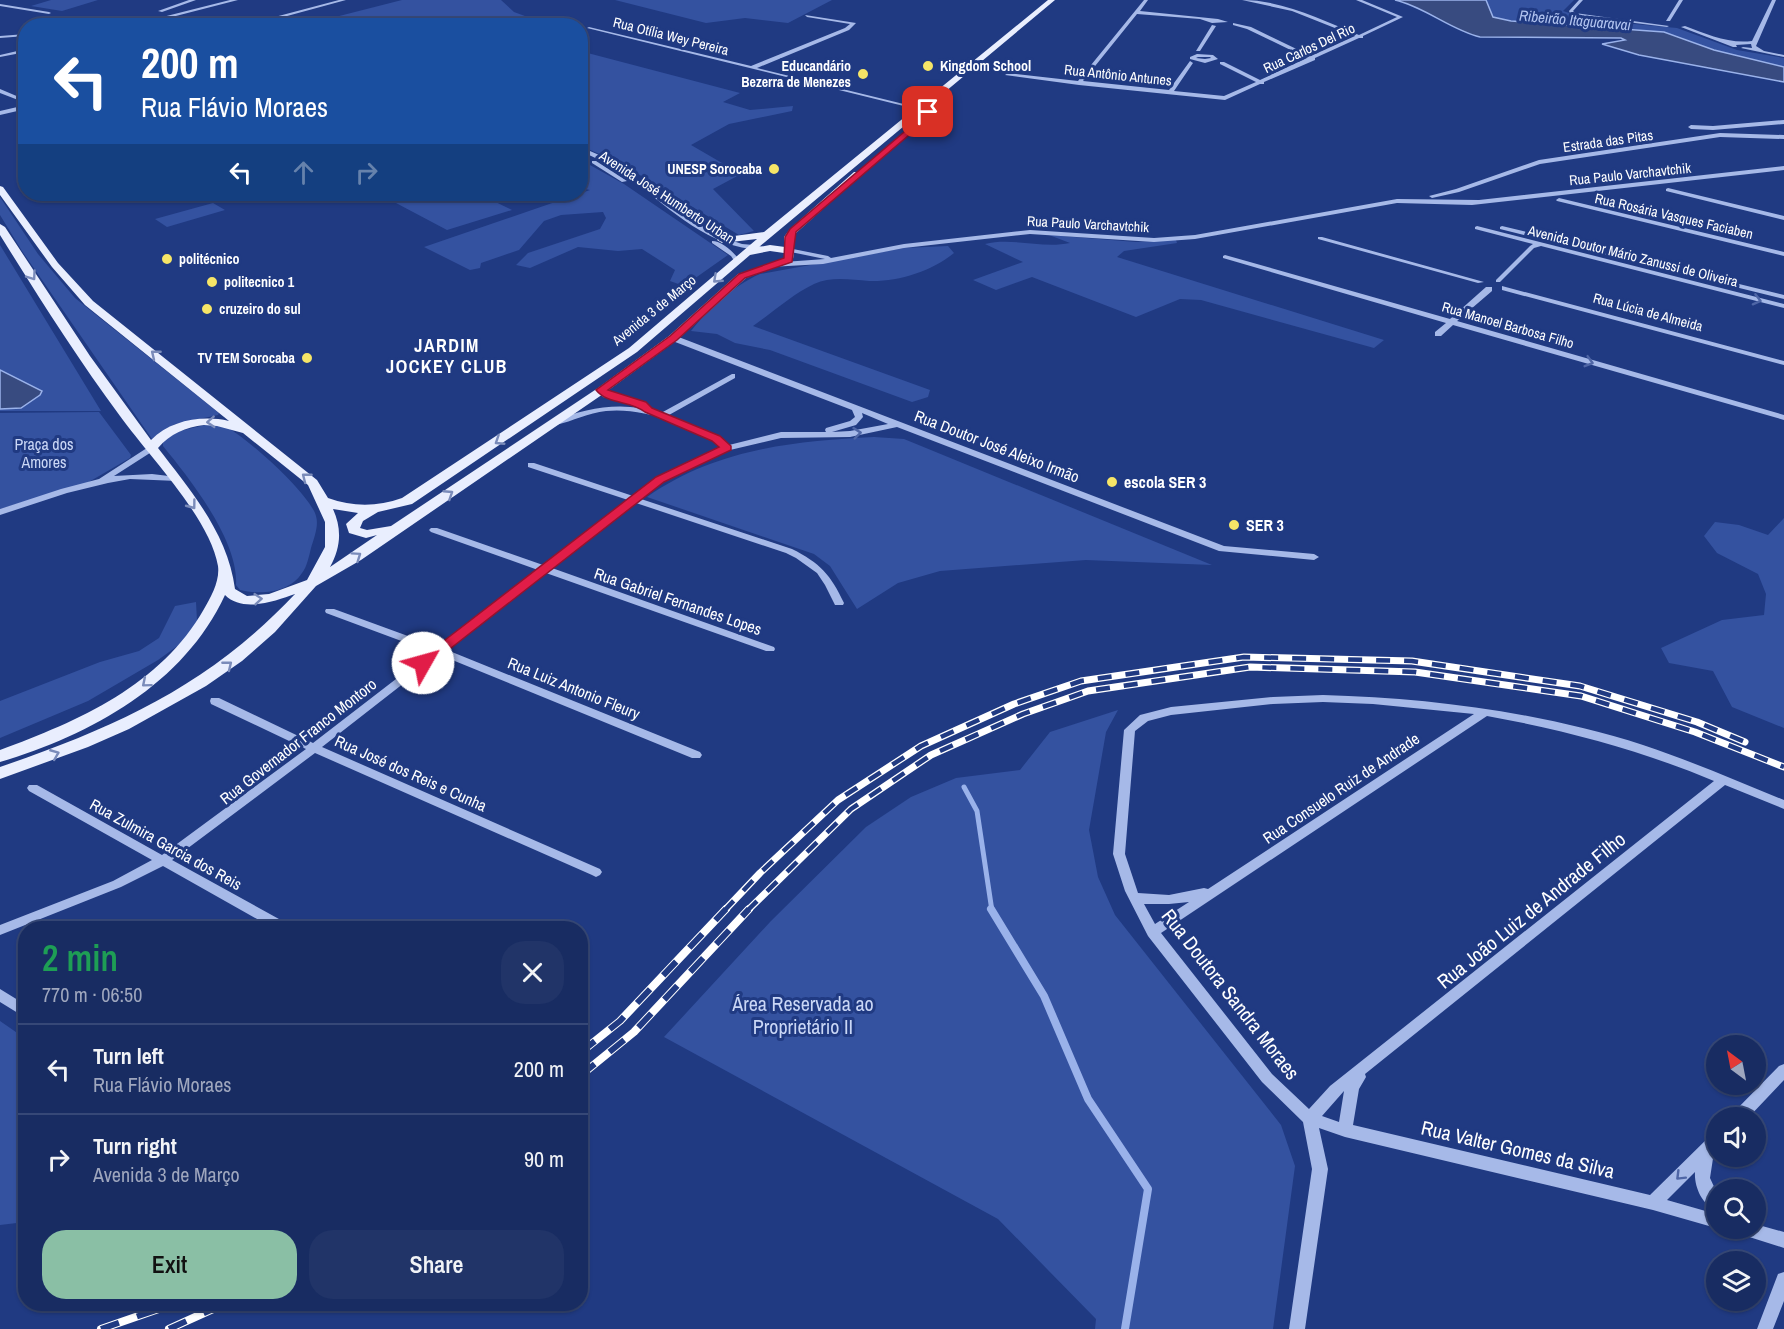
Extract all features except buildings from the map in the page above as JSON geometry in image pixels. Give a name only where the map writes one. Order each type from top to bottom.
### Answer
[{"type":"main road","name":"Avenida 3 de Março","points":[[400,525],[372,534],[362,534],[354,530],[353,525],[358,518],[413,497],[633,350],[751,252],[769,233],[926,113],[1052,0]]},
{"type":"main road","points":[[953,94],[1064,0]]},
{"type":"main road","name":"Avenida 3 de Março","points":[[918,124],[926,113]]},
{"type":"main road","points":[[775,265],[758,265],[748,260],[748,256],[751,252],[788,250],[793,231],[864,169]]},
{"type":"main road","points":[[0,189],[55,265],[89,303],[219,405],[263,444],[313,483],[329,509],[332,547],[312,583],[271,630],[222,670],[106,733],[0,773]]},
{"type":"main road","points":[[0,228],[113,398],[208,526],[225,567],[228,590],[234,597],[246,600],[271,598],[312,583]]},
{"type":"main road","points":[[722,240],[749,239],[769,233]]},
{"type":"main road","name":"Avenida 3 de Março","points":[[312,583],[356,557],[602,390],[673,338],[742,276],[775,265],[788,250]]},
{"type":"main road","points":[[150,449],[171,431],[208,421],[231,424],[263,444]]},
{"type":"main road","name":"Avenida 3 de Março","points":[[324,501],[348,509],[387,506]]},
{"type":"main road","points":[[0,756],[88,721],[138,690],[155,676],[180,654],[205,624],[224,582],[225,567]]},
{"type":"street","points":[[136,18],[194,0]]},
{"type":"street","points":[[162,18],[236,0]]},
{"type":"street","points":[[274,18],[344,0]]},
{"type":"street","points":[[1079,83],[1146,0]]},
{"type":"street","points":[[1244,0],[1293,10],[1361,38]]},
{"type":"street","name":"Rua Carlos Del Rio","points":[[1225,99],[1361,38],[1401,17],[1358,0]]},
{"type":"street","points":[[1581,0],[1571,11],[1573,14],[1673,25]]},
{"type":"street","points":[[1673,25],[1681,0]]},
{"type":"street","points":[[1753,44],[1774,0]]},
{"type":"street","points":[[1,5],[49,13]]},
{"type":"street","points":[[1137,12],[1201,18],[1218,23],[1235,24],[1249,28],[1313,60]]},
{"type":"street","points":[[751,68],[847,29],[854,23],[807,16]]},
{"type":"street","points":[[1170,93],[1218,23]]},
{"type":"street","points":[[1660,23],[1739,46],[1784,56]]},
{"type":"street","name":"Rua Otília Wey Pereira","points":[[588,28],[926,113]]},
{"type":"street","points":[[0,37],[18,36]]},
{"type":"street","points":[[1739,46],[1753,44],[1763,52]]},
{"type":"street","points":[[1198,50],[1209,59]]},
{"type":"street","points":[[0,56],[18,52]]},
{"type":"street","points":[[1192,59],[1209,59],[1222,63],[1262,83]]},
{"type":"street","points":[[1192,59],[1209,59]]},
{"type":"street","name":"Rua Antônio Antunes","points":[[1008,75],[1225,99]]},
{"type":"street","points":[[0,91],[18,99]]},
{"type":"street","points":[[0,114],[18,110]]},
{"type":"street","points":[[1691,127],[1713,128],[1784,122]]},
{"type":"street","name":"Estrada das Pitas","points":[[1408,204],[1437,201],[1546,161],[1720,135],[1784,137]]},
{"type":"street","name":"Avenida José Humberto Urban","points":[[588,153],[609,162],[722,240],[751,252]]},
{"type":"street","name":"Avenida José Humberto Urban","points":[[588,160],[600,165],[733,255],[751,252]]},
{"type":"street","name":"Rua Paulo Varchavtchik","points":[[775,265],[840,259],[904,246],[1030,232],[1116,239],[1195,237],[1370,207],[1437,201],[1478,202],[1784,168]]},
{"type":"street","points":[[1668,190],[1784,218]]},
{"type":"street","name":"Rua Rosária Vasques Faciaben","points":[[1559,200],[1784,254]]},
{"type":"street","points":[[1753,210],[1783,210]]},
{"type":"street","points":[[1783,210],[1776,214],[1784,218]]},
{"type":"street","name":"Avenida Doutor Mário Zanussi de Oliveira","points":[[1486,223],[1784,297]]},
{"type":"street","name":"Avenida Doutor Mário Zanussi de Oliveira","points":[[1477,228],[1534,245],[1784,306]]},
{"type":"street","points":[[1534,245],[1536,236]]},
{"type":"street","points":[[1320,238],[1480,282],[1498,281],[1504,284],[1505,288],[1489,289],[1480,282]]},
{"type":"street","points":[[1498,281],[1534,245],[1547,241],[1546,238]]},
{"type":"street","name":"Rua Paulo Varchavtchik","points":[[788,250],[840,259]]},
{"type":"street","name":"Rua Manoel Barbosa Filho","points":[[1225,257],[1784,418]]},
{"type":"street","name":"Rua Lúcia de Almeida","points":[[1505,288],[1784,363]]},
{"type":"street","points":[[1438,334],[1489,289]]},
{"type":"street","name":"Rua Doutor José Aleixo Irmão","points":[[673,338],[1222,549],[1314,557]]},
{"type":"street","points":[[663,415],[732,376]]},
{"type":"street","points":[[602,390],[606,395],[642,404],[648,410]]},
{"type":"street","points":[[548,426],[576,414],[612,406],[648,410],[716,439],[727,448]]},
{"type":"street","name":"Rua Governador Franco Montoro","points":[[815,434],[853,423],[859,417],[855,407]]},
{"type":"street","name":"Rua Governador Franco Montoro","points":[[23,921],[117,884],[162,861],[314,748],[660,480],[727,448],[781,435],[858,433],[899,424]]},
{"type":"street","points":[[89,486],[119,470],[150,449]]},
{"type":"street","points":[[531,465],[789,551],[813,562],[827,578],[839,603]]},
{"type":"street","points":[[0,512],[89,486],[138,476],[174,479]]},
{"type":"street","name":"Rua Gabriel Fernandes Lopes","points":[[434,530],[770,649]]},
{"type":"street","name":"Rua Luiz Antonio Fleury","points":[[330,611],[439,651],[696,755]]},
{"type":"street","name":"Rua Doutora Sandra Moraes","points":[[1310,1119],[1267,1078],[1153,932],[1134,897],[1119,854],[1130,730],[1144,718],[1250,701],[1364,699],[1484,713]]},
{"type":"street","name":"Rua José dos Reis e Cunha","points":[[215,701],[314,748],[596,872]]},
{"type":"street","points":[[1484,713],[1542,723],[1621,742],[1784,805]]},
{"type":"street","name":"Rua Consuelo Ruiz de Andrade","points":[[1153,932],[1484,713]]},
{"type":"street","name":"Rua João Luiz de Andrade Filho","points":[[1310,1119],[1335,1090],[1723,780]]},
{"type":"street","name":"Rua Zulmira Garcia dos Reis","points":[[33,788],[270,921]]},
{"type":"street","name":"Rua Consuelo Ruiz de Andrade","points":[[1134,897],[1152,901],[1182,900],[1216,890]]},
{"type":"street","name":"Rua Governador Franco Montoro","points":[[0,930],[18,923]]},
{"type":"street","points":[[0,994],[18,1006]]},
{"type":"street","name":"Rua João Luiz de Andrade Filho","points":[[1345,1130],[1352,1087],[1364,1069]]},
{"type":"street","points":[[1748,1107],[1784,1070]]},
{"type":"street","points":[[1297,1329],[1320,1169],[1310,1119]]},
{"type":"street","name":"Rua Valter Gomes da Silva","points":[[1310,1119],[1345,1130],[1653,1203],[1706,1218]]},
{"type":"street","points":[[1653,1203],[1706,1149]]},
{"type":"street","points":[[1706,1159],[1700,1176],[1706,1190]]},
{"type":"street","points":[[1766,1235],[1784,1240]]},
{"type":"street","points":[[1765,1329],[1784,1280]]},
{"type":"green space","points":[[51,0],[98,0],[62,11],[31,6]]},
{"type":"green space","points":[[402,0],[501,0],[514,12],[530,18],[331,18]]},
{"type":"green space","points":[[615,0],[832,0],[788,23],[745,18],[706,23]]},
{"type":"green space","points":[[1486,0],[1574,0],[1563,11],[1591,20],[1677,28],[1737,50],[1784,58],[1784,67],[1714,50],[1675,35],[1511,21],[1493,17]]},
{"type":"green space","points":[[588,53],[740,93],[723,102],[750,110],[793,106],[792,111],[729,124],[691,145],[741,174],[713,189],[754,231],[739,235],[620,163],[588,149]]},
{"type":"green space","points":[[588,164],[624,184],[728,255],[684,286],[670,281],[675,270],[642,249],[618,251],[578,247],[530,268],[516,265],[528,253],[600,229],[606,218],[603,212],[561,215],[544,221],[519,250],[481,263],[480,268],[470,270],[424,247],[558,201],[588,201],[588,191],[590,190],[588,190]]},
{"type":"green space","points":[[0,197],[38,254],[75,298],[219,413],[218,415],[175,424],[152,439],[22,251],[0,215]]},
{"type":"green space","points":[[392,201],[493,201],[512,210],[447,230]]},
{"type":"green space","points":[[213,203],[225,210],[167,227],[155,219]]},
{"type":"green space","points":[[1049,235],[1136,242],[1176,240],[1177,243],[1124,251],[1117,257],[1384,340],[1374,348],[1201,300],[1180,299],[1136,317],[1032,277],[996,290],[973,280],[1023,262],[985,244],[995,242],[1049,245],[1070,243]]},
{"type":"green space","points":[[0,245],[101,411],[0,411]]},
{"type":"green space","points":[[948,246],[954,253],[936,265],[914,274],[891,280],[835,279],[814,284],[753,326],[930,390],[928,397],[912,402],[770,350],[735,343],[717,334],[691,331],[722,298],[760,274],[904,248]]},
{"type":"green space","name":"Praça dos Amores","points":[[99,412],[131,455],[130,458],[87,483],[0,509],[0,413]]},
{"type":"green space","points":[[209,424],[222,425],[232,430],[260,452],[290,480],[311,506],[316,516],[316,532],[305,568],[290,585],[265,592],[240,590],[236,585],[235,568],[230,549],[211,511],[163,446],[163,440],[180,431]]},
{"type":"green space","points":[[874,437],[904,439],[1212,565],[1086,560],[940,571],[898,583],[857,609],[830,566],[814,554],[647,497],[700,468],[756,450],[814,441]]},
{"type":"green space","points":[[1784,518],[1784,728],[1732,707],[1713,671],[1669,663],[1661,648],[1722,620],[1764,615],[1766,594],[1758,574],[1717,553],[1704,536],[1715,522],[1739,525],[1768,535]]},
{"type":"green space","points":[[196,602],[197,621],[183,642],[158,660],[88,701],[0,738],[0,701],[100,662],[139,651],[159,638],[175,606]]},
{"type":"green space","name":"Área Reservada ao Proprietário II","points":[[1118,710],[1106,732],[1089,830],[1098,877],[1115,915],[1281,1125],[1295,1166],[1273,1329],[1095,1329],[1096,1319],[998,1219],[664,1037],[771,921],[866,827],[911,797],[956,778],[1020,770],[1050,732]]},
{"type":"green space","points":[[0,1021],[18,1033],[18,1223],[0,1225]]},
{"type":"shaded area","points":[[1395,0],[1486,0],[1493,17],[1511,21],[1664,32],[1714,50],[1784,67],[1784,82],[1639,55],[1602,44],[1625,40],[1621,38],[1480,37]]},
{"type":"shaded area","points":[[0,370],[42,391],[40,395],[21,408],[0,409]]},
{"type":"waterway","points":[[964,787],[977,811],[992,911]]},
{"type":"waterway","points":[[992,911],[1044,996],[1088,1099],[1148,1189],[1125,1329]]},
{"type":"railway","points":[[724,911],[760,873],[838,800],[921,746],[1014,704],[1081,681],[1244,657],[1412,661],[1580,686],[1697,722],[1745,742]]},
{"type":"railway","points":[[749,909],[851,809],[931,755],[1023,714],[1088,691],[1250,667],[1415,672],[1581,696],[1695,732],[1784,767]]},
{"type":"railway","points":[[588,1047],[620,1021],[726,909]]},
{"type":"railway","points":[[588,1069],[634,1032],[749,909]]},
{"type":"railway","points":[[101,1329],[153,1311]]},
{"type":"railway","points":[[169,1329],[209,1311]]},
{"type":"place","name":"Kingdom School","points":[[928,66]]},
{"type":"place","name":"Educandário Bezerra de Menezes","points":[[863,74]]},
{"type":"place","name":"UNESP Sorocaba","points":[[774,169]]},
{"type":"place","name":"politécnico","points":[[167,259]]},
{"type":"place","name":"politecnico 1","points":[[212,282]]},
{"type":"place","name":"cruzeiro do sul","points":[[207,309]]},
{"type":"place","name":"TV TEM Sorocaba","points":[[307,358]]},
{"type":"place","name":"escola SER 3","points":[[1112,482]]},
{"type":"place","name":"SER 3","points":[[1234,525]]},
{"type":"district","name":"JARDIM JOCKEY CLUB","points":[[447,355]]},
{"type":"route","points":[[423,663],[634,498],[685,466],[727,448],[716,439],[648,410],[642,404],[617,399],[606,395],[602,390],[673,338],[742,276],[789,260],[789,237],[793,231],[927,116],[928,112]]},
{"type":"water label","name":"Ribeirão Itaguaravai","points":[[1575,20]]}]
